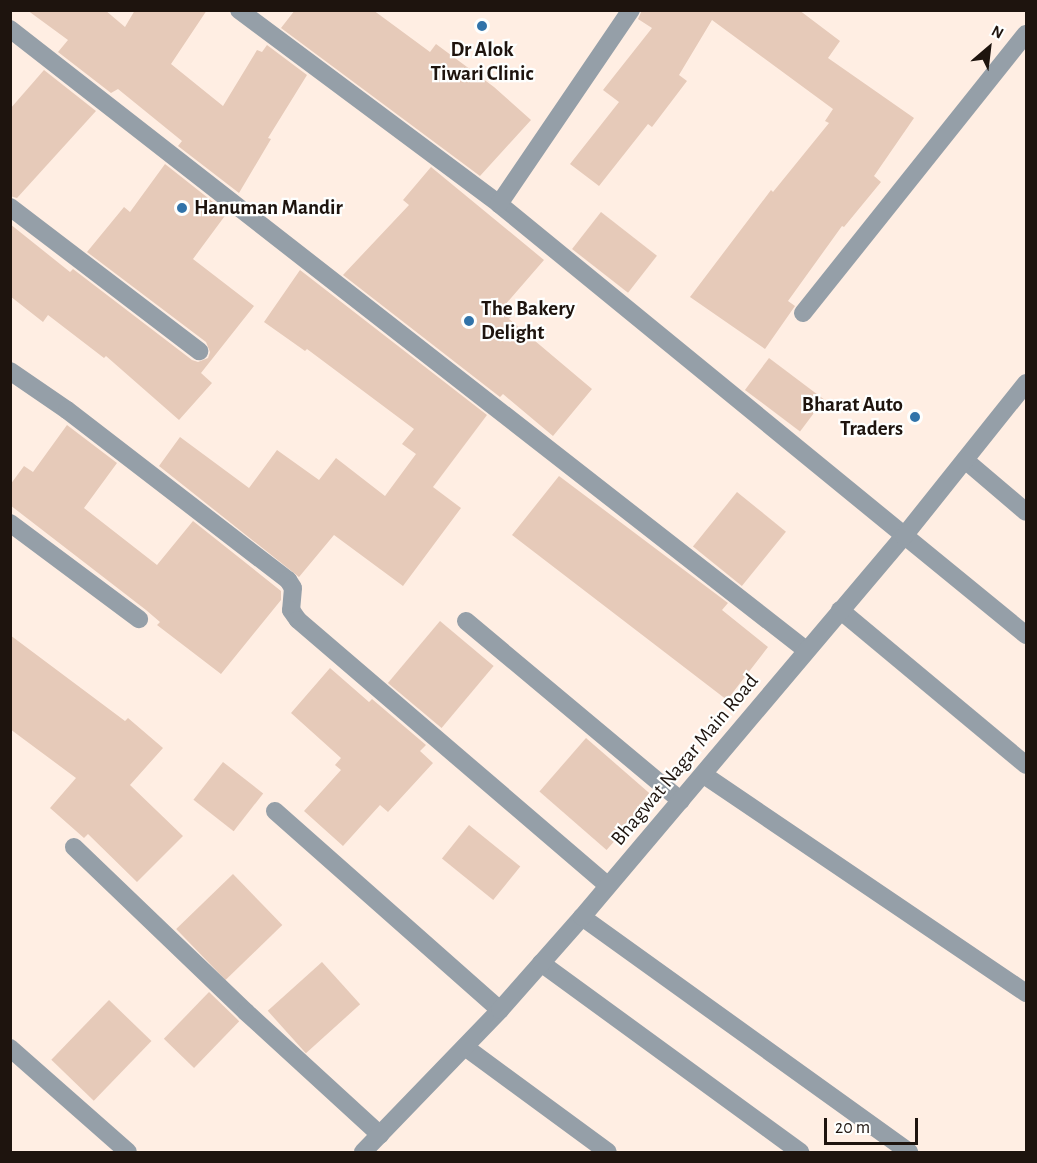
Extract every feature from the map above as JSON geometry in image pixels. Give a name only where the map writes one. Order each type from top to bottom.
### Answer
[{"type":"street","points":[[239,10],[499,204],[1026,635]]},
{"type":"street","points":[[499,204],[631,10]]},
{"type":"street","points":[[10,30],[806,650]]},
{"type":"street","points":[[803,313],[1026,34]]},
{"type":"street","points":[[10,207],[199,351]]},
{"type":"street","points":[[10,371],[68,410],[288,580],[293,588],[291,610],[298,620],[608,886]]},
{"type":"street","name":"Bhagwat Nagar Main Road","points":[[363,1152],[500,1010],[582,917],[904,536],[1026,383]]},
{"type":"street","points":[[965,460],[1026,512]]},
{"type":"street","points":[[10,523],[139,619]]},
{"type":"street","points":[[840,610],[1026,765]]},
{"type":"street","points":[[466,621],[681,801]]},
{"type":"street","points":[[704,775],[1026,993]]},
{"type":"street","points":[[275,811],[500,1010]]},
{"type":"street","points":[[74,847],[246,1012],[380,1135]]},
{"type":"street","points":[[582,917],[909,1152]]},
{"type":"street","points":[[542,963],[800,1152]]},
{"type":"street","points":[[465,1047],[608,1152]]},
{"type":"street","points":[[10,1048],[128,1152]]},
{"type":"building","points":[[27,10],[105,10],[125,27],[135,10],[207,10],[171,64],[223,106],[257,50],[262,52],[267,45],[307,75],[268,138],[271,139],[239,193],[178,146],[182,141],[118,89],[111,93],[58,52],[68,40]]},
{"type":"building","points":[[295,10],[373,10],[430,52],[436,44],[494,87],[531,120],[480,176],[281,28]]},
{"type":"building","points":[[642,10],[799,10],[840,41],[828,58],[914,118],[874,176],[881,182],[844,227],[842,226],[788,301],[795,306],[765,349],[690,297],[771,190],[773,192],[829,123],[825,121],[833,109],[712,20],[679,75],[687,81],[652,127],[648,124],[599,186],[570,164],[619,102],[603,90],[652,28],[638,19]]},
{"type":"building","points":[[44,70],[96,111],[17,198],[10,196],[10,109]]},
{"type":"building","points":[[165,164],[227,213],[193,259],[254,306],[201,373],[212,383],[179,420],[106,356],[104,358],[48,315],[43,322],[10,296],[10,224],[70,272],[73,269],[192,360],[198,362],[208,358],[210,352],[206,342],[87,252],[124,207],[130,212]]},
{"type":"building","points":[[431,167],[544,260],[504,306],[513,314],[509,319],[592,389],[553,436],[503,394],[500,397],[343,275],[409,205],[403,200]]},
{"type":"building","points":[[601,212],[657,256],[628,293],[572,249]]},
{"type":"building","points":[[300,270],[487,415],[433,487],[461,508],[403,586],[334,535],[299,577],[159,466],[180,437],[249,488],[277,450],[319,480],[336,458],[385,496],[416,454],[402,444],[414,429],[307,349],[305,351],[264,322]]},
{"type":"building","points":[[769,358],[824,400],[800,431],[745,390]]},
{"type":"building","points":[[67,425],[117,463],[84,508],[157,565],[193,521],[281,591],[281,600],[221,674],[157,625],[160,622],[146,610],[10,505],[10,485],[24,466],[33,472]]},
{"type":"building","points":[[559,476],[728,603],[722,610],[768,647],[727,700],[512,535]]},
{"type":"building","points":[[737,492],[786,532],[742,586],[693,546]]},
{"type":"building","points":[[440,621],[494,666],[442,728],[388,683]]},
{"type":"building","points":[[10,635],[125,721],[128,718],[163,748],[130,785],[183,836],[137,882],[88,834],[84,838],[50,808],[76,778],[10,729]]},
{"type":"building","points":[[330,668],[369,702],[372,699],[426,745],[420,751],[433,763],[388,812],[380,805],[343,846],[304,811],[341,770],[335,765],[341,758],[291,713]]},
{"type":"building","points":[[586,738],[653,796],[607,850],[539,792]]},
{"type":"building","points":[[223,762],[263,793],[234,831],[193,800]]},
{"type":"building","points":[[469,825],[520,867],[493,900],[442,858]]},
{"type":"building","points":[[233,874],[282,925],[225,980],[176,929]]},
{"type":"building","points":[[322,962],[360,1004],[306,1053],[268,1011]]},
{"type":"building","points":[[209,992],[239,1021],[194,1068],[164,1039]]},
{"type":"building","points":[[109,1000],[151,1041],[94,1101],[51,1060]]},
{"type":"place","name":"Dr Alok Tiwari Clinic","points":[[482,26]]},
{"type":"place","name":"Hanuman Mandir","points":[[182,208]]},
{"type":"place","name":"The Bakery Delight","points":[[469,321]]},
{"type":"place","name":"Bharat Auto Traders","points":[[915,417]]}]
